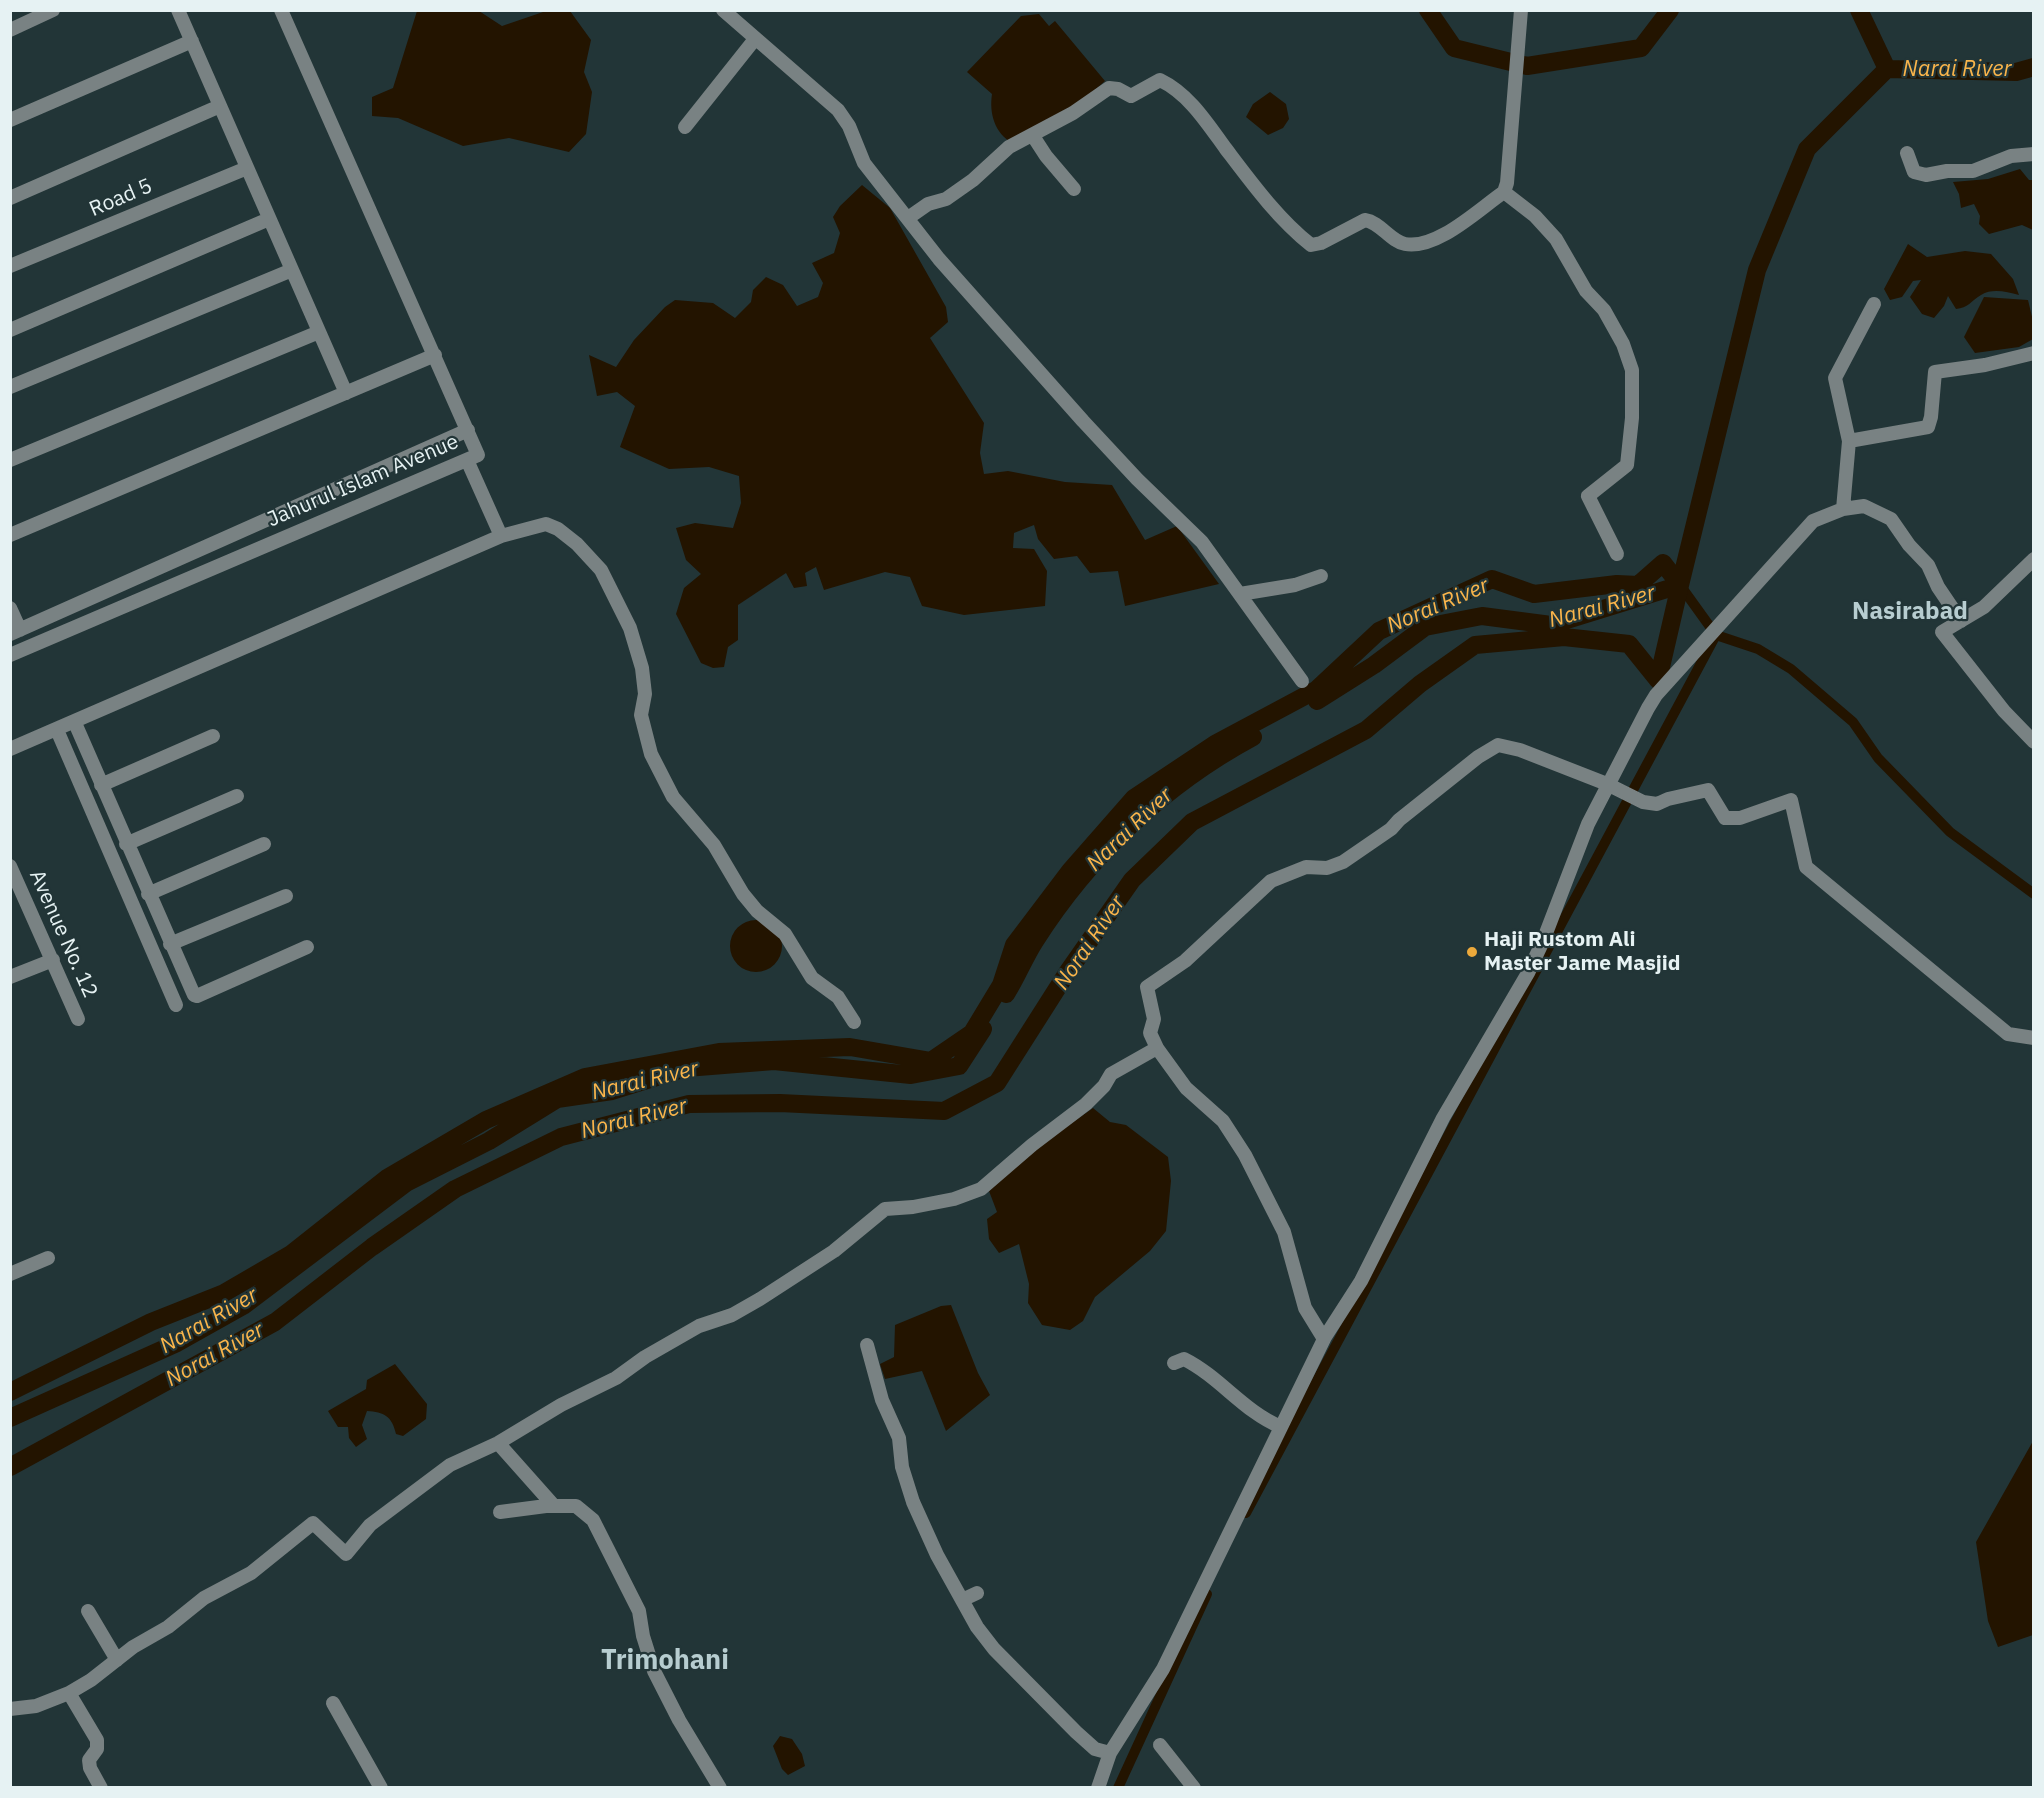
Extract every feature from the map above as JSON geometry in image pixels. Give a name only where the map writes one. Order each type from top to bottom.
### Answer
[{"type":"street","points":[[10,30],[53,10]]},
{"type":"street","points":[[178,10],[346,393]]},
{"type":"street","points":[[281,10],[468,430]]},
{"type":"street","points":[[723,10],[838,110],[849,126],[864,163],[908,218],[1013,345],[1050,381],[1137,479],[1202,542],[1302,681]]},
{"type":"street","points":[[908,218],[928,204],[946,199],[973,180],[1009,147],[1073,113],[1109,88],[1118,88],[1131,96],[1160,80],[1179,93],[1201,114],[1263,197],[1311,245],[1321,243],[1365,220],[1404,244],[1417,244],[1438,238],[1505,188],[1521,10]]},
{"type":"street","points":[[685,128],[754,39]]},
{"type":"street","points":[[10,120],[192,41]]},
{"type":"street","points":[[10,198],[220,106]]},
{"type":"street","points":[[1033,136],[1046,156],[1074,189]]},
{"type":"street","points":[[1907,153],[1914,172],[1926,175],[1947,171],[1973,171],[2011,156],[2034,154]]},
{"type":"street","name":"Road 5","points":[[10,267],[247,168]]},
{"type":"street","points":[[1505,188],[1556,239],[1586,291],[1604,310],[1616,328],[1629,357],[1632,418],[1627,465],[1588,496],[1617,554]]},
{"type":"street","points":[[10,330],[269,219]]},
{"type":"street","points":[[10,387],[292,270]]},
{"type":"street","points":[[1843,509],[1849,441],[1835,378],[1874,304]]},
{"type":"street","points":[[10,460],[319,332]]},
{"type":"street","points":[[1849,441],[1928,427],[1935,372],[1986,365],[2034,353]]},
{"type":"street","points":[[10,535],[435,355]]},
{"type":"street","name":"Jahurul Islam Avenue","points":[[10,655],[478,455],[468,430],[15,632]]},
{"type":"street","points":[[467,460],[501,536]]},
{"type":"street","points":[[1098,1788],[1110,1753],[1162,1669],[1324,1339],[1361,1281],[1443,1118],[1523,982],[1543,941],[1588,824],[1656,694],[1813,521],[1843,509],[1864,506],[1891,519],[1909,545],[1928,565],[1938,587],[1961,621]]},
{"type":"street","points":[[10,749],[75,723],[501,536],[546,524],[558,529],[577,544],[601,570],[630,628],[642,668],[645,694],[641,715],[651,754],[673,797],[714,845],[743,894],[757,911],[784,934],[812,978],[838,997],[854,1022]]},
{"type":"street","points":[[2034,559],[1984,608],[1942,632],[2004,711],[2034,742]]},
{"type":"street","points":[[1240,594],[1295,585],[1321,576]]},
{"type":"street","points":[[10,608],[15,632]]},
{"type":"street","points":[[75,723],[192,992],[197,996],[307,947]]},
{"type":"street","points":[[57,730],[176,1005]]},
{"type":"street","points":[[101,785],[213,736]]},
{"type":"street","points":[[1324,1339],[1305,1308],[1284,1232],[1245,1155],[1223,1122],[1186,1088],[1157,1048],[1150,1033],[1154,1019],[1147,987],[1185,961],[1271,881],[1306,867],[1327,868],[1343,862],[1391,829],[1399,820],[1478,757],[1498,745],[1520,750],[1607,784],[1643,802],[1657,804],[1668,799],[1708,790],[1725,818],[1740,818],[1791,800],[1806,867],[2008,1034],[2034,1038]]},
{"type":"street","points":[[126,844],[237,796]]},
{"type":"street","points":[[148,894],[264,844]]},
{"type":"street","name":"Avenue No. 12","points":[[10,866],[78,1019]]},
{"type":"street","points":[[170,944],[286,896]]},
{"type":"street","points":[[10,977],[53,960]]},
{"type":"street","points":[[10,1709],[36,1706],[69,1694],[133,1647],[168,1627],[204,1598],[251,1573],[313,1523],[346,1554],[370,1525],[421,1484],[450,1465],[498,1443],[561,1405],[616,1378],[645,1357],[699,1326],[732,1315],[796,1277],[843,1244],[885,1209],[913,1207],[954,1199],[981,1189],[1032,1145],[1086,1104],[1104,1086],[1112,1074],[1157,1048]]},
{"type":"street","points":[[10,1274],[48,1258]]},
{"type":"street","points":[[867,1345],[882,1400],[898,1438],[902,1467],[913,1502],[937,1555],[962,1600],[994,1649],[1095,1749],[1110,1753]]},
{"type":"street","points":[[1174,1363],[1184,1359],[1198,1366],[1268,1422],[1281,1427]]},
{"type":"street","points":[[498,1443],[554,1506]]},
{"type":"street","points":[[500,1512],[576,1506],[593,1520],[639,1611],[643,1636],[654,1671],[679,1720],[720,1788]]},
{"type":"street","points":[[962,1600],[977,1593]]},
{"type":"street","points":[[88,1611],[117,1660]]},
{"type":"street","points":[[69,1694],[97,1740],[97,1749],[89,1760],[90,1768],[101,1788]]},
{"type":"street","points":[[333,1703],[381,1788]]},
{"type":"street","points":[[1160,1745],[1194,1788]]},
{"type":"shaded area","points":[[417,11],[479,11],[502,26],[546,11],[570,11],[591,40],[584,72],[592,92],[586,134],[569,152],[509,138],[463,146],[398,118],[372,116],[372,97],[393,88]]},
{"type":"shaded area","points":[[1039,14],[1049,26],[1055,21],[1105,81],[1065,116],[1012,143],[1001,134],[994,122],[991,109],[992,94],[967,72],[1021,16]]},
{"type":"shaded area","points":[[1270,92],[1286,104],[1289,119],[1283,128],[1268,135],[1246,117],[1253,104]]},
{"type":"shaded area","points":[[2020,169],[2029,180],[2033,180],[2033,230],[2022,225],[1989,234],[1979,224],[1980,216],[1974,204],[1961,208],[1959,194],[1953,182],[1988,179]]},
{"type":"shaded area","points":[[862,185],[890,208],[946,307],[948,322],[930,338],[984,423],[980,453],[984,474],[1008,471],[1065,482],[1112,485],[1145,540],[1177,526],[1219,584],[1125,606],[1118,571],[1090,573],[1077,556],[1054,559],[1038,539],[1034,525],[1014,533],[1013,548],[1034,549],[1047,571],[1045,606],[964,615],[922,606],[910,577],[885,572],[824,590],[816,567],[805,573],[807,586],[794,588],[786,573],[738,605],[738,640],[728,647],[724,667],[713,668],[701,663],[676,614],[684,588],[701,574],[686,560],[676,528],[695,523],[733,528],[741,503],[739,476],[709,467],[669,469],[620,447],[635,406],[617,392],[597,396],[589,355],[616,367],[634,340],[665,307],[675,300],[713,303],[735,318],[751,302],[753,290],[766,277],[783,285],[797,306],[818,297],[823,283],[812,263],[834,253],[840,233],[833,217],[840,206]]},
{"type":"shaded area","points":[[1908,244],[1927,257],[1965,251],[1991,254],[2013,279],[2019,295],[2000,291],[1990,292],[1956,309],[1948,296],[1944,306],[1934,318],[1922,314],[1910,297],[1921,280],[1913,281],[1902,297],[1890,300],[1884,289]]},
{"type":"shaded area","points":[[1984,297],[2028,300],[2033,321],[2033,339],[2019,347],[1975,353],[1964,337]]},
{"type":"shaded area","points":[[756,920],[766,922],[774,928],[780,936],[782,946],[780,956],[774,964],[766,970],[756,972],[746,970],[738,964],[732,956],[730,946],[732,936],[738,928],[746,922]]},
{"type":"shaded area","points":[[1093,1108],[1110,1122],[1126,1125],[1168,1157],[1171,1181],[1166,1231],[1150,1251],[1095,1297],[1083,1321],[1070,1330],[1042,1325],[1028,1303],[1029,1284],[1019,1244],[999,1253],[989,1239],[987,1219],[997,1212],[989,1191],[1025,1156]]},
{"type":"shaded area","points":[[951,1305],[978,1373],[990,1395],[946,1431],[922,1371],[885,1379],[880,1364],[894,1357],[895,1325],[941,1306]]},
{"type":"shaded area","points":[[395,1364],[427,1404],[426,1419],[403,1436],[396,1434],[390,1419],[386,1416],[378,1412],[367,1411],[362,1425],[367,1439],[356,1447],[349,1438],[348,1427],[338,1427],[328,1411],[366,1389],[367,1380]]},
{"type":"shaded area","points":[[2033,1441],[2033,1635],[1998,1647],[1988,1621],[1976,1542]]},
{"type":"shaded area","points":[[780,1736],[792,1739],[802,1754],[805,1766],[788,1775],[782,1769],[773,1746]]},
{"type":"waterway","points":[[1428,10],[1454,48],[1527,66],[1641,48],[1670,10]]},
{"type":"waterway","points":[[1859,10],[1887,69]]},
{"type":"waterway","name":"Narai River","points":[[1317,701],[1374,665],[1425,627],[1482,616],[1551,625],[1680,585],[1757,270],[1807,149],[1887,69],[2016,72],[2034,67]]},
{"type":"waterway","name":"Norai River","points":[[10,1392],[151,1322],[224,1293],[291,1254],[387,1178],[486,1120],[585,1077],[719,1052],[850,1047],[931,1061],[972,1033],[1001,985],[1014,945],[1070,871],[1134,798],[1215,744],[1316,690],[1379,631],[1492,579],[1534,594],[1617,584],[1638,585],[1663,563],[1680,585],[1658,680],[1629,644],[1564,637],[1475,645],[1420,684],[1366,730],[1192,822],[1132,880],[1067,973],[997,1083],[944,1111],[780,1103],[689,1104],[561,1137],[455,1189],[372,1247],[275,1322],[10,1467]]},
{"type":"waterway","points":[[1680,585],[1716,635],[1758,649],[1791,669],[1853,722],[1878,758],[1950,832],[2034,894]]},
{"type":"waterway","points":[[1246,1513],[1716,635]]},
{"type":"waterway","name":"Narai River","points":[[1006,994],[1031,947],[1056,910],[1104,852],[1159,800],[1220,756],[1253,737]]},
{"type":"waterway","name":"Narai River","points":[[10,1418],[177,1343],[243,1306],[406,1183],[489,1141],[557,1099],[612,1091],[686,1068],[774,1061],[911,1075],[959,1066],[983,1029]]},
{"type":"waterway","points":[[1118,1788],[1207,1594]]},
{"type":"place","name":"Haji Rustom Ali Master Jame Masjid","points":[[1472,952]]},
{"type":"district","name":"Nasirabad","points":[[1910,612]]},
{"type":"district","name":"Trimohani","points":[[665,1661]]}]
